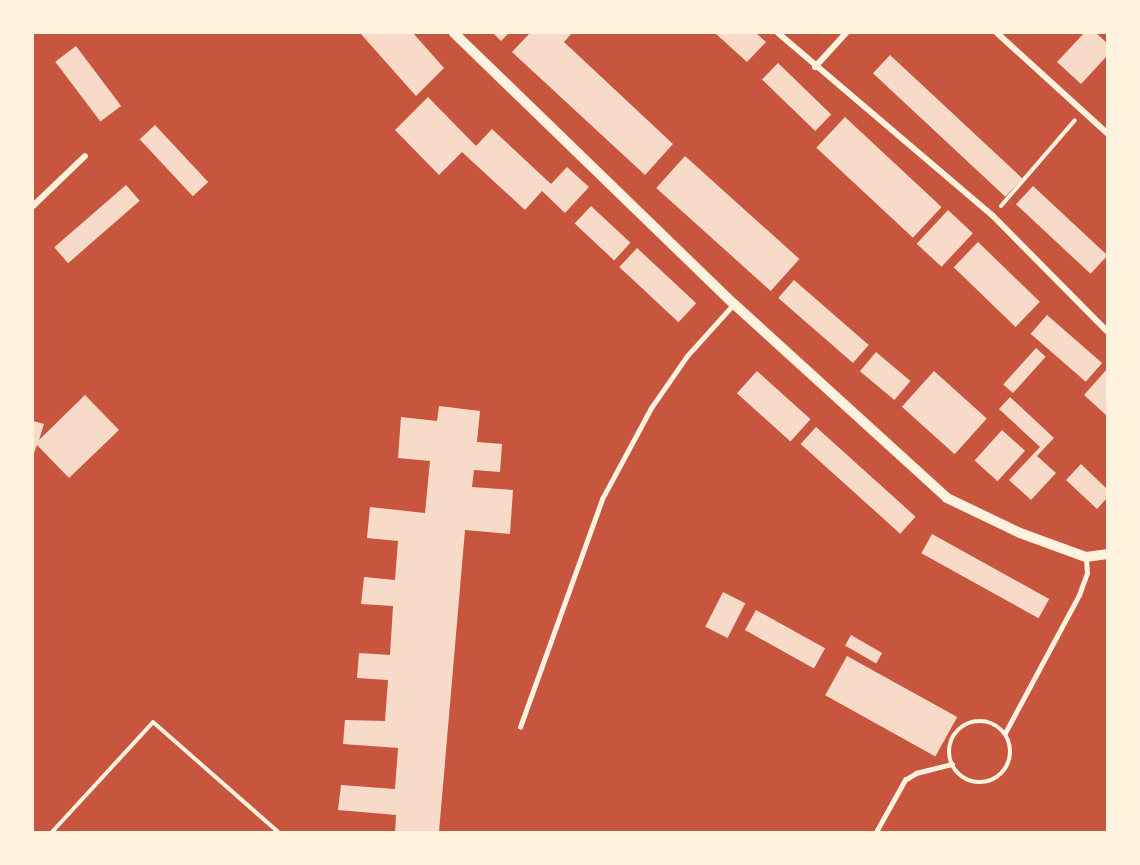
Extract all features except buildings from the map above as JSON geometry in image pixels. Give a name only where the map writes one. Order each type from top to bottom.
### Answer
[{"type":"street","points":[[454,33],[734,304],[947,498],[1020,533],[1086,557],[1107,554]]},
{"type":"street","points":[[778,33],[814,67],[993,216],[1107,331]]},
{"type":"street","points":[[814,67],[846,33]]},
{"type":"street","points":[[997,33],[1107,133]]},
{"type":"street","points":[[33,206],[85,156]]},
{"type":"lane","points":[[520,727],[602,499],[651,408],[687,356],[734,304]]},
{"type":"lane","points":[[1005,733],[1079,596],[1087,573],[1086,557]]},
{"type":"lane","points":[[976,721],[992,723],[1005,733],[1011,748],[1009,764],[999,777],[984,783],[968,781],[952,764],[949,756],[951,740],[961,727],[976,721]]},
{"type":"lane","points":[[876,832],[905,780],[916,772],[952,764]]},
{"type":"path","points":[[993,216],[1083,111]]},
{"type":"path","points":[[52,832],[153,722],[278,832]]}]
